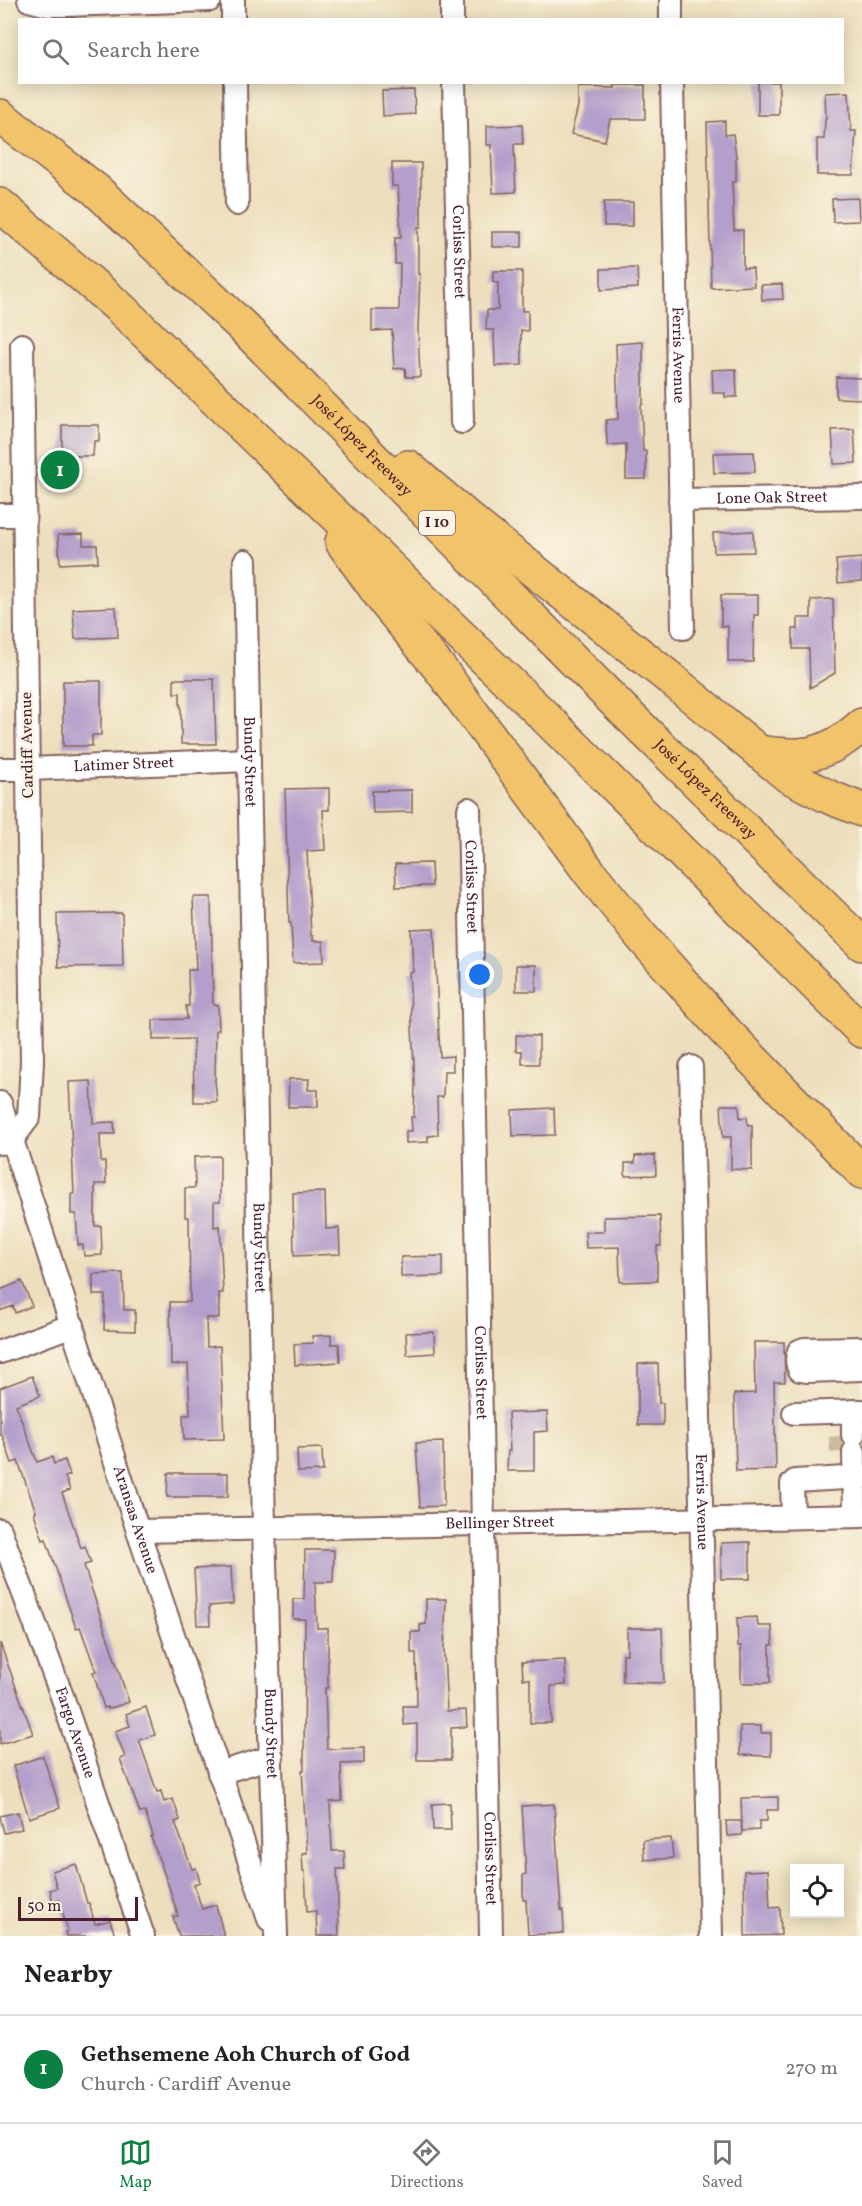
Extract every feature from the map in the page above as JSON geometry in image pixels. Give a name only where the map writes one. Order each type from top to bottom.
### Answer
[{"type":"highway","name":"José López Freeway","points":[[0,116],[96,190],[243,327],[620,706],[862,944]]},
{"type":"highway","points":[[0,205],[120,308],[540,712],[862,1031]]},
{"type":"highway","points":[[243,327],[482,528],[788,776],[827,796],[862,810]]},
{"type":"highway","points":[[296,477],[385,602],[441,670],[590,873],[641,936],[726,1032],[862,1172]]},
{"type":"highway","points":[[759,752],[781,756],[825,751],[844,740],[862,725]]},
{"type":"street","points":[[29,0],[57,5],[210,0]]},
{"type":"street","points":[[233,0],[233,18]]},
{"type":"street","points":[[452,0],[452,18]]},
{"type":"street","points":[[671,0],[671,18]]},
{"type":"street","points":[[235,84],[237,204]]},
{"type":"street","name":"Corliss Street","points":[[454,84],[462,422]]},
{"type":"street","name":"Ferris Avenue","points":[[672,84],[683,628]]},
{"type":"street","name":"Cardiff Avenue","points":[[6,1142],[30,1117],[32,1061],[22,345]]},
{"type":"street","name":"Lone Oak Street","points":[[680,500],[862,497]]},
{"type":"street","points":[[0,515],[24,515]]},
{"type":"street","name":"Bundy Street","points":[[245,561],[264,1528],[272,1757],[275,1936]]},
{"type":"street","name":"Latimer Street","points":[[0,768],[29,769],[249,760]]},
{"type":"street","name":"Corliss Street","points":[[469,809],[491,1936]]},
{"type":"street","name":"Ferris Avenue","points":[[691,1067],[711,1936]]},
{"type":"street","name":"Aransas Avenue","points":[[0,1103],[6,1142],[73,1325],[138,1531],[275,1936]]},
{"type":"street","points":[[0,1352],[73,1325]]},
{"type":"street","points":[[862,1348],[804,1349],[799,1351],[797,1357],[800,1370],[862,1369]]},
{"type":"street","points":[[794,1413],[854,1444]]},
{"type":"street","points":[[854,1444],[859,1516]]},
{"type":"street","points":[[793,1517],[792,1484],[854,1444]]},
{"type":"street","name":"Bellinger Street","points":[[138,1531],[859,1516]]},
{"type":"street","name":"Fargo Avenue","points":[[0,1530],[62,1696],[143,1936]]},
{"type":"street","points":[[219,1773],[272,1757]]},
{"type":"building","points":[[758,84],[779,84],[779,115],[758,115]]},
{"type":"building","points":[[615,85],[645,85],[645,119],[610,119],[605,141],[571,134],[578,106],[578,87],[615,88]]},
{"type":"building","points":[[414,90],[415,114],[383,116],[382,91]]},
{"type":"building","points":[[849,92],[851,131],[856,131],[853,175],[817,175],[817,139],[824,139],[826,119],[825,93]]},
{"type":"building","points":[[725,121],[725,135],[733,134],[736,156],[736,182],[732,182],[734,230],[743,230],[743,268],[753,268],[754,286],[711,288],[707,122]]},
{"type":"building","points":[[522,125],[523,144],[514,144],[516,192],[493,193],[491,145],[487,145],[487,126]]},
{"type":"building","points":[[392,163],[421,163],[421,227],[418,227],[420,377],[406,377],[405,368],[394,369],[392,330],[372,331],[372,310],[399,310],[400,264],[395,264],[395,238],[401,238],[398,186],[392,186]]},
{"type":"building","points":[[858,198],[859,221],[833,222],[832,199]]},
{"type":"building","points":[[604,202],[633,202],[633,226],[604,226]]},
{"type":"building","points":[[492,232],[522,232],[522,247],[492,247]]},
{"type":"building","points":[[637,268],[638,288],[601,290],[601,269]]},
{"type":"building","points":[[493,271],[522,271],[522,311],[528,311],[528,331],[521,330],[522,365],[495,366],[494,330],[486,330],[487,310],[498,310],[498,283],[493,282]]},
{"type":"building","points":[[782,284],[783,299],[762,300],[761,285]]},
{"type":"building","points":[[643,342],[643,404],[641,405],[643,451],[646,451],[646,479],[626,479],[626,444],[607,445],[606,420],[618,419],[616,344]]},
{"type":"building","points":[[736,369],[737,397],[725,397],[725,393],[713,393],[712,370]]},
{"type":"building","points":[[836,377],[861,378],[861,399],[836,398]]},
{"type":"building","points":[[62,425],[99,425],[99,441],[94,441],[93,456],[62,456]]},
{"type":"building","points":[[854,429],[856,463],[834,464],[832,430]]},
{"type":"building","points":[[754,452],[755,472],[714,473],[713,453]]},
{"type":"building","points":[[753,531],[754,552],[714,553],[713,533]]},
{"type":"building","points":[[83,534],[83,545],[97,545],[98,562],[60,564],[58,535]]},
{"type":"building","points":[[862,558],[862,581],[838,583],[836,560]]},
{"type":"building","points":[[721,595],[758,595],[758,615],[754,615],[753,662],[728,662],[728,626],[721,626]]},
{"type":"building","points":[[833,599],[835,673],[810,688],[809,649],[793,649],[793,629],[798,629],[798,618],[811,618],[811,600]]},
{"type":"building","points":[[116,607],[118,637],[75,639],[73,609]]},
{"type":"building","points":[[174,679],[214,679],[216,744],[181,744],[180,693],[174,693]]},
{"type":"building","points":[[63,681],[101,681],[101,735],[92,735],[92,746],[63,746]]},
{"type":"building","points":[[329,788],[329,810],[323,810],[325,850],[307,851],[311,936],[313,936],[313,941],[323,941],[324,962],[293,963],[291,923],[289,923],[285,789]]},
{"type":"building","points":[[412,790],[412,812],[373,813],[372,791]]},
{"type":"building","points":[[431,863],[432,886],[396,887],[395,864]]},
{"type":"building","points":[[193,897],[211,897],[213,1005],[218,1005],[219,1030],[216,1030],[217,1102],[194,1102],[193,1039],[153,1040],[153,1020],[187,1019],[188,970],[196,970]]},
{"type":"building","points":[[122,913],[123,966],[58,967],[57,914]]},
{"type":"building","points":[[434,928],[440,1057],[453,1056],[453,1071],[444,1071],[443,1097],[437,1097],[438,1135],[428,1136],[428,1142],[406,1143],[406,1131],[412,1131],[411,1117],[414,1117],[415,1083],[409,972],[413,972],[411,929]]},
{"type":"building","points":[[516,965],[536,965],[536,991],[516,991]]},
{"type":"building","points":[[516,1035],[539,1036],[539,1064],[522,1064],[522,1051],[516,1051]]},
{"type":"building","points":[[289,1079],[309,1079],[308,1090],[318,1090],[318,1107],[288,1107]]},
{"type":"building","points":[[91,1081],[93,1123],[114,1122],[115,1134],[100,1134],[101,1162],[105,1162],[106,1184],[95,1184],[95,1226],[101,1226],[102,1255],[84,1256],[83,1245],[78,1245],[76,1214],[71,1214],[71,1194],[74,1194],[69,1082]]},
{"type":"building","points":[[721,1105],[739,1105],[740,1118],[747,1117],[748,1125],[752,1125],[752,1170],[731,1169],[731,1137],[723,1137]]},
{"type":"building","points":[[554,1108],[555,1135],[513,1136],[512,1110]]},
{"type":"building","points":[[655,1155],[656,1175],[625,1176],[625,1163],[635,1163],[635,1156]]},
{"type":"building","points":[[220,1156],[220,1202],[214,1202],[214,1227],[220,1226],[223,1293],[219,1293],[219,1318],[206,1318],[207,1347],[220,1346],[224,1439],[184,1440],[183,1415],[190,1415],[188,1364],[171,1365],[170,1302],[190,1302],[189,1217],[185,1217],[185,1188],[195,1188],[194,1157]]},
{"type":"building","points":[[325,1192],[326,1229],[339,1228],[340,1254],[294,1256],[293,1193]]},
{"type":"building","points":[[660,1216],[661,1246],[657,1246],[657,1281],[620,1282],[619,1247],[586,1248],[585,1232],[604,1232],[604,1217]]},
{"type":"building","points":[[443,1256],[443,1276],[401,1277],[401,1257]]},
{"type":"building","points":[[123,1273],[124,1310],[135,1310],[135,1331],[104,1330],[105,1295],[93,1295],[93,1274]]},
{"type":"building","points":[[22,1281],[32,1306],[15,1313],[13,1306],[0,1311],[0,1290]]},
{"type":"building","points":[[434,1332],[435,1353],[407,1355],[406,1333]]},
{"type":"building","points":[[331,1335],[331,1344],[339,1344],[340,1362],[295,1365],[294,1344],[313,1343],[312,1336]]},
{"type":"building","points":[[754,1342],[784,1342],[785,1382],[774,1382],[776,1470],[736,1471],[734,1394],[755,1393]]},
{"type":"building","points":[[658,1363],[659,1403],[663,1403],[663,1425],[638,1425],[638,1364]]},
{"type":"building","points":[[32,1376],[40,1396],[16,1405],[37,1462],[52,1457],[54,1464],[65,1460],[70,1475],[65,1477],[70,1490],[62,1493],[81,1548],[85,1546],[91,1563],[84,1565],[129,1702],[108,1709],[104,1708],[93,1672],[96,1671],[80,1627],[76,1628],[46,1539],[43,1540],[18,1461],[12,1463],[2,1435],[0,1435],[0,1388]]},
{"type":"building","points":[[547,1412],[548,1431],[534,1432],[534,1471],[507,1471],[508,1451],[510,1451],[508,1413]]},
{"type":"building","points":[[443,1442],[444,1506],[420,1507],[416,1443]]},
{"type":"building","points":[[322,1448],[323,1471],[298,1472],[297,1449]]},
{"type":"building","points":[[168,1473],[228,1473],[228,1497],[167,1497]]},
{"type":"building","points":[[750,1542],[750,1579],[721,1579],[721,1543]]},
{"type":"building","points":[[305,1550],[334,1550],[333,1582],[315,1582],[317,1628],[328,1628],[328,1688],[325,1688],[327,1749],[364,1748],[364,1763],[341,1764],[342,1801],[330,1802],[332,1851],[344,1851],[345,1869],[337,1869],[339,1936],[317,1936],[316,1911],[307,1912],[305,1871],[303,1871],[302,1853],[307,1853],[302,1770],[304,1770],[305,1619],[293,1619],[293,1599],[304,1599]]},
{"type":"building","points":[[231,1567],[233,1604],[209,1606],[210,1625],[197,1625],[194,1569]]},
{"type":"building","points":[[426,1599],[446,1599],[444,1652],[447,1711],[466,1710],[467,1727],[451,1728],[451,1760],[417,1760],[417,1724],[404,1725],[403,1706],[417,1706],[416,1653],[411,1653],[411,1632],[420,1632],[420,1625],[426,1624]]},
{"type":"building","points":[[757,1617],[758,1626],[772,1626],[770,1683],[741,1683],[741,1646],[738,1646],[737,1618]]},
{"type":"building","points":[[627,1628],[662,1628],[664,1683],[623,1682],[623,1654],[627,1654]]},
{"type":"building","points":[[0,1643],[33,1734],[0,1744]]},
{"type":"building","points":[[565,1660],[566,1685],[551,1686],[551,1723],[530,1723],[530,1679],[523,1679],[522,1662]]},
{"type":"building","points":[[146,1707],[155,1735],[139,1740],[157,1792],[161,1791],[164,1802],[173,1799],[180,1820],[175,1822],[192,1869],[196,1868],[200,1882],[194,1884],[202,1909],[216,1905],[224,1936],[179,1936],[173,1917],[178,1916],[169,1887],[151,1837],[153,1836],[145,1812],[140,1813],[120,1759],[125,1757],[115,1731],[130,1726],[126,1714]]},
{"type":"building","points":[[740,1726],[761,1726],[761,1733],[771,1733],[771,1756],[740,1755]]},
{"type":"building","points":[[43,1756],[60,1808],[29,1818],[13,1766]]},
{"type":"building","points":[[778,1797],[778,1810],[767,1810],[767,1821],[759,1821],[759,1830],[742,1831],[741,1798]]},
{"type":"building","points":[[450,1803],[451,1830],[433,1830],[432,1804]]},
{"type":"building","points":[[554,1804],[564,1933],[528,1935],[526,1900],[523,1900],[523,1875],[526,1874],[522,1806]]},
{"type":"building","points":[[18,1812],[22,1829],[4,1833],[0,1816]]},
{"type":"building","points":[[726,1821],[741,1821],[742,1835],[727,1836]]},
{"type":"building","points":[[671,1838],[673,1858],[644,1860],[643,1840]]},
{"type":"building","points":[[76,1864],[95,1924],[110,1920],[115,1936],[66,1936],[65,1932],[68,1931],[59,1900],[53,1902],[50,1890],[57,1888],[52,1871]]},
{"type":"building","points":[[768,1870],[770,1908],[780,1907],[781,1935],[745,1936],[744,1871]]},
{"type":"tunnel","points":[[840,1436],[841,1452]]},
{"type":"place","name":"Gethsemene Aoh Church of God","points":[[60,470]]}]
